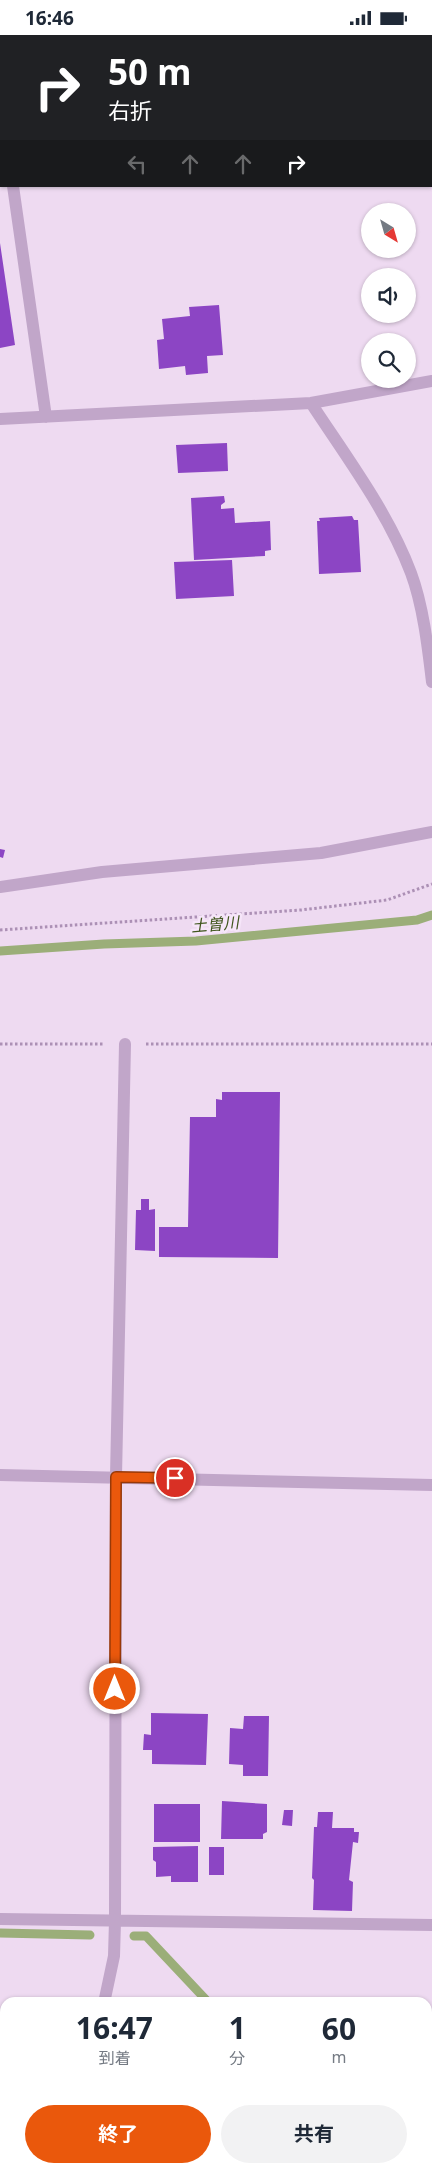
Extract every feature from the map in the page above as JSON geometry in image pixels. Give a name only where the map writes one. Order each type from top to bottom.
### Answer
[{"type":"street","points":[[13,187],[46,417]]},
{"type":"street","points":[[0,419],[311,403],[432,381]]},
{"type":"street","points":[[311,403],[385,517],[412,574],[427,637],[432,682]]},
{"type":"street","points":[[0,887],[102,872],[321,853],[432,832]]},
{"type":"street","points":[[105,1997],[114,1956],[115,1921],[116,1477],[125,1044]]},
{"type":"street","points":[[0,1475],[432,1485]]},
{"type":"street","points":[[0,1919],[432,1925]]},
{"type":"path","points":[[0,930],[301,910],[388,900],[432,884]]},
{"type":"path","points":[[0,1045],[432,1044]]},
{"type":"building","points":[[0,243],[15,345],[0,348]]},
{"type":"building","points":[[219,305],[223,355],[207,356],[208,373],[186,375],[185,366],[159,369],[157,340],[164,339],[162,319],[190,316],[189,307]]},
{"type":"building","points":[[227,443],[228,471],[178,473],[176,445]]},
{"type":"building","points":[[224,496],[225,502],[221,505],[221,509],[234,508],[235,523],[270,521],[271,550],[265,551],[265,556],[194,560],[191,498]]},
{"type":"building","points":[[352,516],[354,520],[358,520],[361,572],[319,574],[317,521],[320,521],[319,518]]},
{"type":"building","points":[[232,560],[234,596],[176,599],[174,562]]},
{"type":"building","points":[[0,849],[5,850],[3,858],[0,857]]},
{"type":"building","points":[[222,1092],[280,1092],[278,1258],[159,1257],[159,1227],[188,1227],[190,1117],[216,1117],[216,1099],[222,1100]]},
{"type":"building","points":[[141,1199],[149,1199],[149,1210],[155,1209],[155,1251],[135,1250],[136,1210],[141,1210]]},
{"type":"building","points":[[151,1713],[208,1714],[206,1765],[152,1764],[152,1750],[143,1750],[144,1734],[151,1735]]},
{"type":"building","points":[[244,1716],[269,1716],[268,1776],[243,1776],[243,1765],[229,1764],[230,1728],[243,1729]]},
{"type":"building","points":[[222,1801],[267,1804],[267,1832],[263,1834],[263,1839],[221,1839]]},
{"type":"building","points":[[154,1804],[200,1804],[200,1842],[154,1842]]},
{"type":"building","points":[[284,1810],[293,1810],[292,1826],[282,1825]]},
{"type":"building","points":[[318,1812],[333,1812],[332,1828],[354,1828],[354,1832],[359,1832],[358,1843],[353,1842],[349,1880],[353,1882],[352,1911],[313,1910],[314,1827],[317,1827]]},
{"type":"building","points":[[198,1846],[198,1882],[171,1882],[171,1876],[156,1877],[153,1847]]},
{"type":"building","points":[[209,1847],[224,1847],[224,1875],[209,1875]]},
{"type":"waterway","name":"土曽川","points":[[0,951],[104,944],[196,941],[417,920],[432,915]]},
{"type":"waterway","points":[[0,1933],[90,1935]]},
{"type":"waterway","points":[[134,1936],[146,1936],[203,1997]]},
{"type":"route","points":[[115,1689],[116,1477],[175,1478]]}]
